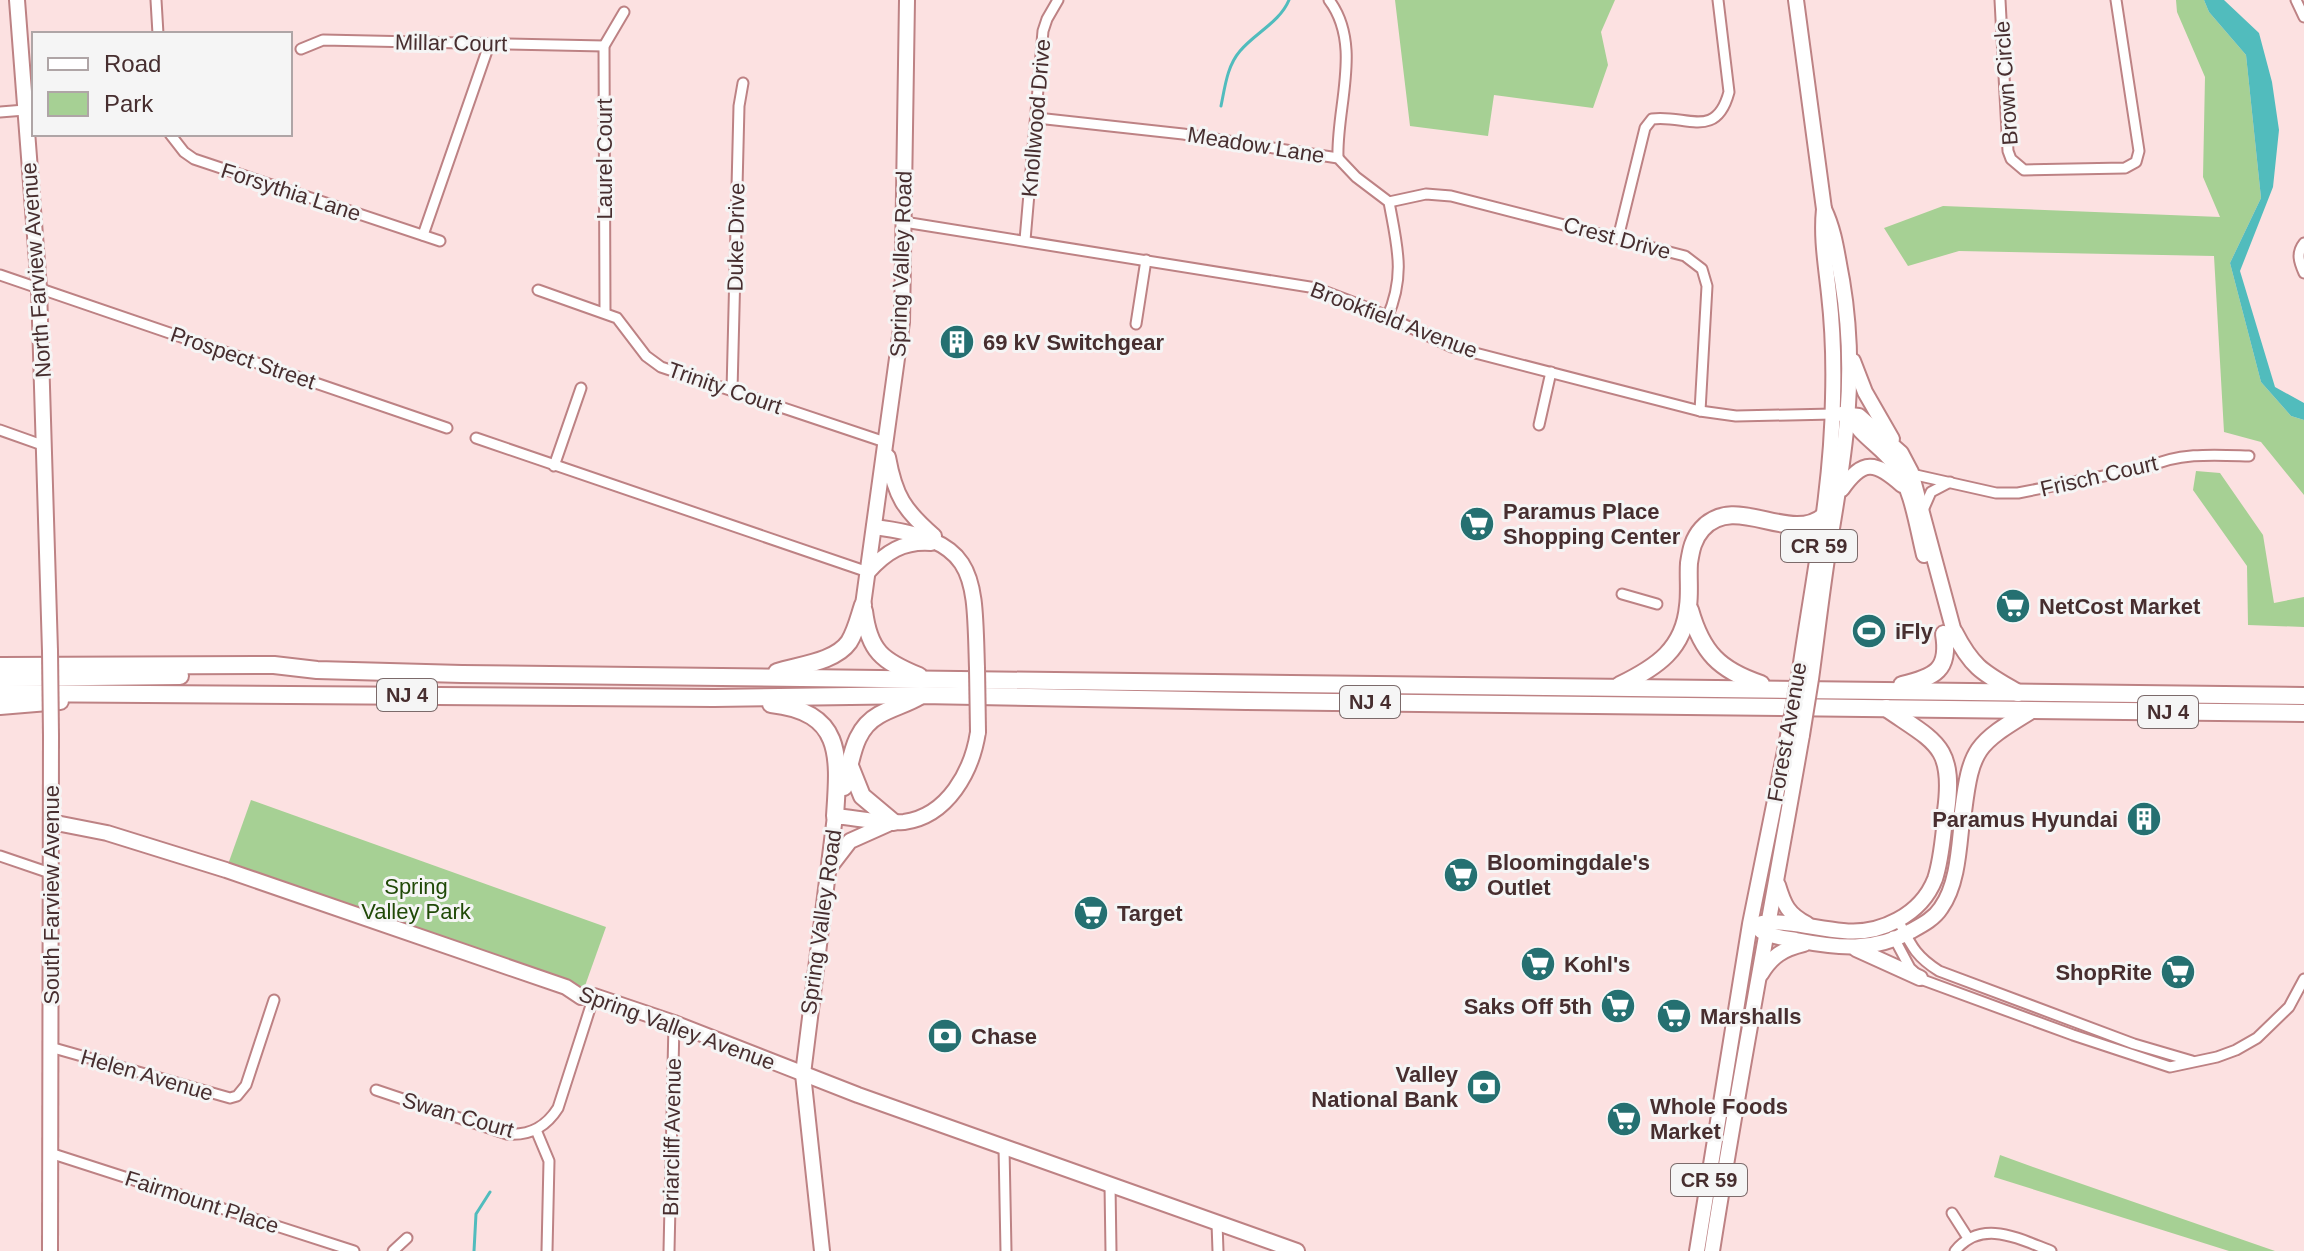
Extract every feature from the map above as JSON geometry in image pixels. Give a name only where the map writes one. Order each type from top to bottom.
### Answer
[{"type":"highway","points":[[1615,687],[1645,673],[1668,656],[1684,630],[1689,605],[1691,548],[1705,526],[1728,516],[1738,516],[1802,526],[1815,524],[1824,516]]},
{"type":"highway","points":[[1802,526],[1817,554]]},
{"type":"highway","points":[[756,678],[840,651],[850,640],[863,605]]},
{"type":"highway","points":[[835,816],[856,740],[868,723],[923,687],[878,653],[868,636],[863,605]]},
{"type":"highway","points":[[1689,605],[1700,640],[1722,666],[1742,678],[1773,689]]},
{"type":"highway","points":[[1880,691],[1932,675],[1944,662],[1949,633]]},
{"type":"highway","points":[[1949,633],[1974,665],[2020,693]]},
{"type":"highway","points":[[0,666],[274,665],[317,670]]},
{"type":"highway","name":"NJ 4","points":[[0,678],[274,675],[317,670],[756,678],[923,687],[1886,708],[2304,713]]},
{"type":"highway","name":"NJ 4","points":[[0,693],[714,698],[923,687],[1615,687],[2304,696]]},
{"type":"highway","points":[[0,706],[101,695]]},
{"type":"highway","points":[[714,698],[791,707],[813,717],[826,728],[834,742],[839,766],[835,816]]},
{"type":"highway","points":[[1886,708],[1927,735],[1942,753],[1954,812]]},
{"type":"highway","points":[[1954,812],[1973,756],[1991,735],[2032,710]]},
{"type":"highway","points":[[850,766],[862,796],[893,822]]},
{"type":"street","name":"North Farview Avenue","points":[[17,0],[39,288],[48,540]]},
{"type":"street","points":[[156,0],[158,32]]},
{"type":"street","name":"Spring Valley Road","points":[[863,605],[902,322],[907,0]]},
{"type":"street","name":"Knollwood Drive","points":[[1025,240],[1043,31],[1058,0]]},
{"type":"street","points":[[1329,0],[1342,21],[1347,50],[1337,136],[1338,158]]},
{"type":"street","points":[[1618,238],[1645,128],[1652,119],[1687,123],[1709,121],[1726,105],[1729,92],[1718,0]]},
{"type":"street","name":"Forest Avenue","points":[[1796,0],[1824,209],[1821,230],[1833,343],[1833,414],[1805,678]]},
{"type":"street","name":"Brown Circle","points":[[2000,0],[2008,151],[2011,159],[2024,170],[2125,168],[2136,162],[2139,151],[2116,0]]},
{"type":"street","points":[[2296,0],[2304,17]]},
{"type":"street","points":[[604,46],[624,12]]},
{"type":"street","name":"Millar Court","points":[[301,49],[323,40],[604,46]]},
{"type":"street","points":[[423,235],[489,45]]},
{"type":"street","name":"Laurel Court","points":[[604,46],[605,312]]},
{"type":"street","name":"Duke Drive","points":[[732,391],[739,106],[743,83]]},
{"type":"street","points":[[0,112],[25,110]]},
{"type":"street","name":"Meadow Lane","points":[[1037,118],[1183,134],[1338,158],[1356,177],[1389,202]]},
{"type":"street","name":"Forsythia Lane","points":[[172,136],[194,159],[440,241]]},
{"type":"street","name":"Crest Drive","points":[[1389,202],[1426,194],[1451,196],[1685,256],[1695,262],[1706,277],[1707,301],[1700,411]]},
{"type":"street","points":[[1387,318],[1396,298],[1400,258],[1389,202]]},
{"type":"street","name":"Forest Avenue","points":[[1712,1251],[1756,982],[1777,880],[1795,736],[1839,493],[1848,415],[1849,344],[1844,295],[1833,227],[1824,209]]},
{"type":"street","name":"Brookfield Avenue","points":[[904,222],[1316,288],[1452,347],[1700,411],[1736,416],[1833,414]]},
{"type":"street","points":[[2304,243],[2298,259],[2304,273]]},
{"type":"street","points":[[1136,324],[1146,260]]},
{"type":"street","name":"Prospect Street","points":[[0,275],[447,428]]},
{"type":"street","name":"Trinity Court","points":[[538,290],[605,312],[624,325],[646,356],[661,367],[885,442]]},
{"type":"street","points":[[1849,344],[1865,392],[1901,453],[1905,478],[1949,633]]},
{"type":"street","points":[[1539,425],[1551,372]]},
{"type":"street","points":[[554,466],[581,388]]},
{"type":"street","points":[[1833,414],[1859,416],[1901,453]]},
{"type":"street","points":[[1848,415],[1857,430],[1887,455],[1905,478],[1923,512],[1949,633]]},
{"type":"street","points":[[0,430],[45,446]]},
{"type":"street","points":[[476,438],[868,572],[881,558],[900,546],[943,544]]},
{"type":"street","name":"Spring Valley Road","points":[[822,1251],[803,1074],[835,816],[893,822],[923,816],[949,797],[964,775],[978,732],[976,632],[969,580],[957,555],[921,525],[900,501],[894,488],[885,442]]},
{"type":"street","name":"Frisch Court","points":[[1905,478],[1950,482],[1996,493],[2018,493],[2149,467],[2159,462],[2210,454],[2249,456]]},
{"type":"street","points":[[1839,493],[1853,473],[1868,467],[1905,478]]},
{"type":"street","points":[[1923,512],[1928,495],[1950,482]]},
{"type":"street","points":[[874,527],[909,531],[943,544]]},
{"type":"street","name":"South Farview Avenue","points":[[48,540],[51,736],[50,1251]]},
{"type":"street","points":[[1622,594],[1657,604]]},
{"type":"street","name":"Forest Avenue","points":[[1697,1251],[1750,924],[1795,736]]},
{"type":"street","points":[[1768,928],[1848,932],[1893,923],[1921,902],[1930,890],[1954,812]]},
{"type":"street","points":[[1750,924],[1808,943],[1866,947],[1900,937],[1926,923],[1941,908],[1952,884],[1954,812]]},
{"type":"street","name":"Spring Valley Avenue","points":[[51,822],[107,833],[226,870],[566,987],[581,997],[594,996],[674,1023],[803,1074],[1297,1251]]},
{"type":"street","points":[[826,875],[850,841],[893,822]]},
{"type":"street","points":[[0,856],[50,873]]},
{"type":"street","points":[[1777,880],[1784,905],[1791,915],[1814,928]]},
{"type":"street","points":[[1893,923],[1910,968],[1920,978]]},
{"type":"street","points":[[1900,937],[1921,960],[1939,971],[2134,1044],[2185,1060],[2199,1061]]},
{"type":"street","points":[[1756,982],[1769,961],[1780,952],[1808,943]]},
{"type":"street","points":[[1852,947],[1920,978],[2170,1067],[2236,1050],[2257,1038],[2289,1007],[2304,979]]},
{"type":"street","name":"Swan Court","points":[[376,1090],[507,1134],[536,1130],[553,1117],[558,1108],[594,996]]},
{"type":"street","name":"Helen Avenue","points":[[50,1047],[230,1098],[237,1096],[246,1085],[274,1000]]},
{"type":"street","name":"Briarcliff Avenue","points":[[669,1251],[674,1023]]},
{"type":"street","points":[[536,1130],[549,1161],[547,1251]]},
{"type":"street","points":[[1004,1147],[1006,1251]]},
{"type":"street","name":"Fairmount Place","points":[[50,1153],[354,1251]]},
{"type":"street","points":[[1110,1185],[1111,1251]]},
{"type":"street","points":[[1952,1213],[1968,1238]]},
{"type":"street","points":[[1217,1223],[1218,1251]]},
{"type":"street","points":[[1955,1251],[1968,1238],[1980,1233],[2000,1233],[2051,1251]]},
{"type":"street","points":[[393,1251],[407,1238]]},
{"type":"green space","points":[[1395,0],[1615,0],[1601,32],[1608,65],[1593,108],[1494,95],[1488,136],[1410,126]]},
{"type":"green space","points":[[2176,0],[2204,0],[2209,12],[2246,55],[2261,198],[2230,263],[2261,382],[2291,416],[2304,420],[2304,495],[2261,442],[2224,432],[2214,256],[1959,251],[1908,266],[1884,228],[1943,206],[2220,217],[2203,177],[2205,77],[2177,12]]},
{"type":"green space","points":[[2196,471],[2220,473],[2263,535],[2274,603],[2304,597],[2304,627],[2248,625],[2247,566],[2193,490]]},
{"type":"green space","name":"Spring Valley Park","points":[[251,800],[606,927],[581,997],[226,870]]},
{"type":"green space","points":[[2000,1155],[2275,1251],[2229,1251],[1994,1177]]},
{"type":"water","points":[[2204,0],[2224,0],[2259,33],[2272,82],[2279,130],[2273,187],[2240,271],[2275,387],[2304,403],[2304,420],[2291,416],[2261,382],[2230,263],[2261,198],[2246,55],[2209,12]]},
{"type":"waterway","points":[[1221,106],[1232,63],[1246,45],[1280,15],[1289,0]]},
{"type":"waterway","points":[[474,1251],[476,1214],[490,1192]]},
{"type":"place","name":"69 kV Switchgear","points":[[957,342]]},
{"type":"place","name":"Paramus Place Shopping Center","points":[[1477,524]]},
{"type":"place","name":"NetCost Market","points":[[2013,606]]},
{"type":"place","name":"iFly","points":[[1869,631]]},
{"type":"place","name":"Paramus Hyundai","points":[[2144,819]]},
{"type":"place","name":"Bloomingdale's Outlet","points":[[1461,875]]},
{"type":"place","name":"Target","points":[[1091,913]]},
{"type":"place","name":"Kohl's","points":[[1538,964]]},
{"type":"place","name":"ShopRite","points":[[2178,972]]},
{"type":"place","name":"Saks Off 5th","points":[[1618,1006]]},
{"type":"place","name":"Marshalls","points":[[1674,1016]]},
{"type":"place","name":"Chase","points":[[945,1036]]},
{"type":"place","name":"Valley National Bank","points":[[1484,1087]]},
{"type":"place","name":"Whole Foods Market","points":[[1624,1119]]}]
